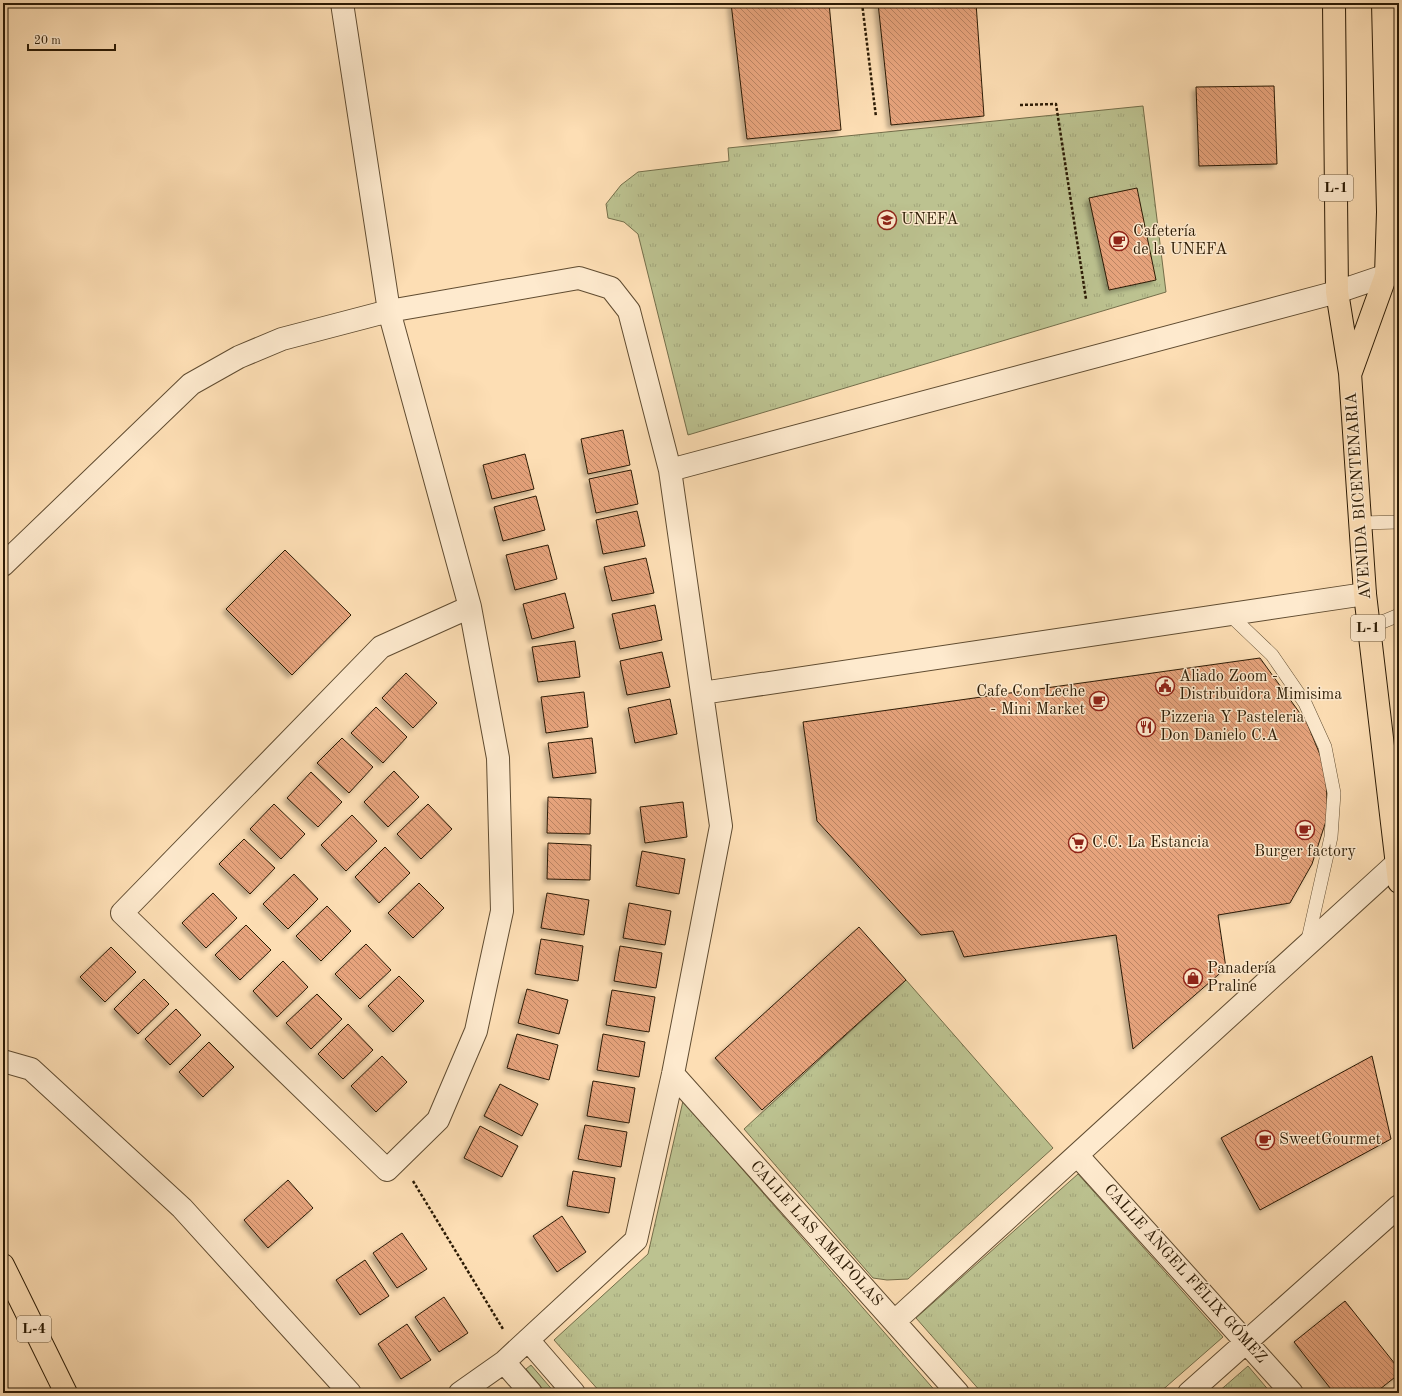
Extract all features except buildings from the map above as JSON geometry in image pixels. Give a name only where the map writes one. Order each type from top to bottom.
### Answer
[{"type":"main road","name":"AVENIDA BICENTENARIA","points":[[1334,3],[1337,292],[1350,373],[1368,628],[1398,872]]},
{"type":"main road","name":"AVENIDA BICENTENARIA","points":[[1350,373],[1393,273],[1388,212],[1383,3]]},
{"type":"main road","name":"L-4","points":[[3,1265],[66,1393]]},
{"type":"street","points":[[342,3],[389,311],[470,607],[498,758],[502,911],[476,1031],[438,1120],[387,1170],[122,913],[381,647],[470,607]]},
{"type":"street","points":[[670,470],[1337,292],[1393,273]]},
{"type":"street","points":[[3,565],[192,384],[239,357],[282,339],[389,311],[579,278],[611,288],[629,311],[670,470],[721,826],[673,1074],[636,1240],[516,1351],[460,1393]]},
{"type":"street","points":[[702,693],[1365,594]]},
{"type":"street","points":[[895,1321],[1306,946],[1398,872]]},
{"type":"street","points":[[3,1061],[31,1070],[182,1208],[350,1393]]},
{"type":"street","name":"CALLE LAS AMAPOLAS","points":[[673,1074],[958,1393]]},
{"type":"street","name":"CALLE ÁNGEL FÉLIX GÓMEZ","points":[[1077,1155],[1292,1393]]},
{"type":"street","points":[[1189,1393],[1247,1343],[1399,1206]]},
{"type":"street","points":[[516,1351],[531,1393]]},
{"type":"street","points":[[516,1351],[574,1393]]},
{"type":"lane","points":[[1360,523],[1399,522]]},
{"type":"lane","points":[[1229,614],[1272,655],[1305,703],[1325,747],[1334,793],[1331,837],[1306,946]]},
{"type":"lane","points":[[1368,628],[1399,615]]},
{"type":"path","points":[[862,3],[876,117]]},
{"type":"path","points":[[1020,105],[1056,104],[1086,299]]},
{"type":"path","points":[[399,1158],[516,1351]]},
{"type":"green space","points":[[1143,106],[1166,292],[688,435],[638,234],[624,222],[608,218],[606,204],[621,185],[638,172],[729,161],[728,148]]},
{"type":"green space","points":[[906,980],[1053,1148],[908,1279],[887,1280],[873,1278],[744,1129]]},
{"type":"green space","points":[[683,1101],[937,1393],[601,1393],[554,1340],[648,1254]]},
{"type":"green space","points":[[1078,1174],[1223,1337],[1159,1393],[982,1393],[916,1318]]},
{"type":"green space","points":[[531,1365],[555,1393],[546,1393],[526,1369]]},
{"type":"green space","points":[[1248,1366],[1271,1393],[1217,1393]]},
{"type":"place","name":"UNEFA","points":[[887,220]]},
{"type":"place","name":"Cafetería de la UNEFA","points":[[1119,241]]},
{"type":"place","name":"Aliado Zoom - Distribuidora Mimisima","points":[[1165,686]]},
{"type":"place","name":"Cafe Con Leche - Mini Market","points":[[1099,701]]},
{"type":"place","name":"Pizzeria Y Pasteleria Don Danielo C.A","points":[[1146,727]]},
{"type":"place","name":"Burger factory","points":[[1305,830]]},
{"type":"place","name":"C.C. La Estancia","points":[[1078,843]]},
{"type":"place","name":"Panadería Praline","points":[[1193,978]]},
{"type":"place","name":"SweetGourmet","points":[[1265,1140]]}]
